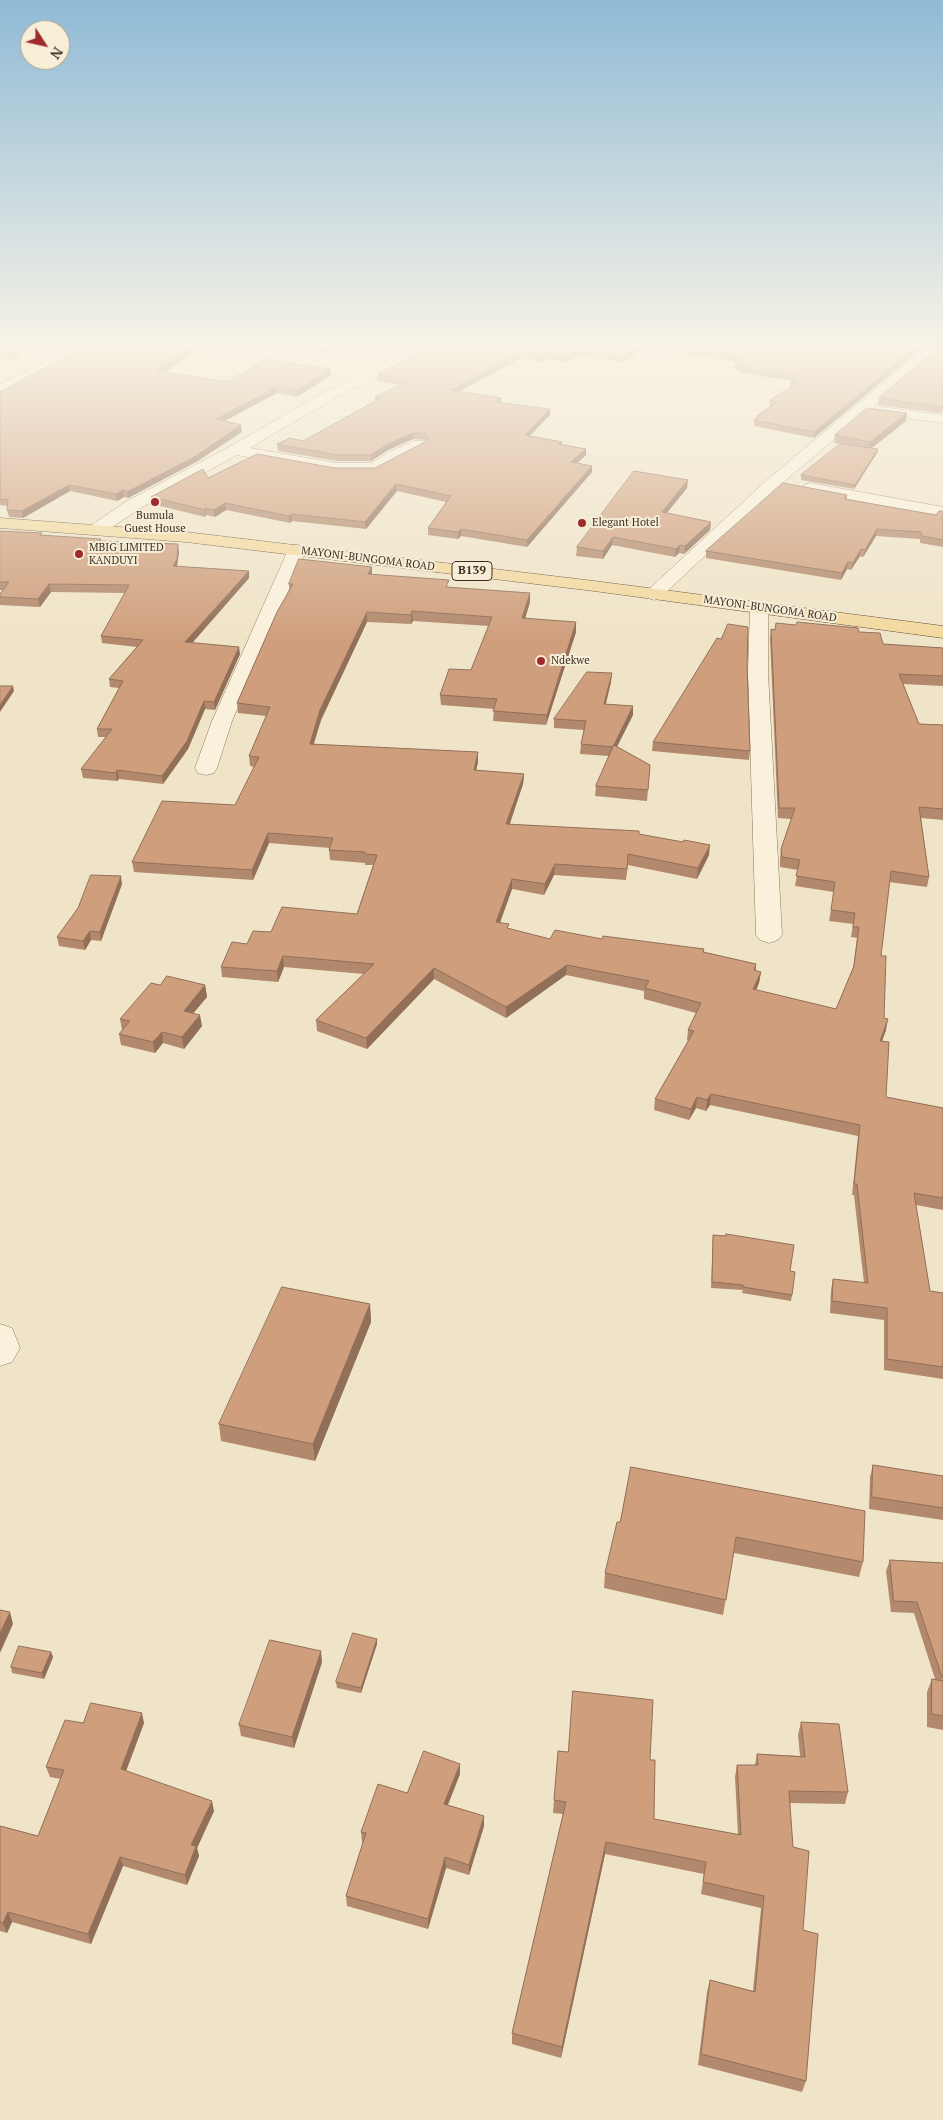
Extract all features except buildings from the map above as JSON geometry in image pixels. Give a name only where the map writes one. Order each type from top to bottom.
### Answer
[{"type":"main road","name":"MAYONI-BUNGOMA ROAD","points":[[0,523],[186,537],[654,594],[943,632]]},
{"type":"street","points":[[96,530],[133,505],[249,442]]},
{"type":"street","points":[[654,594],[774,482],[823,442]]},
{"type":"street","points":[[235,450],[336,468],[360,469],[375,468],[395,455],[419,444]]},
{"type":"street","points":[[774,482],[943,512]]},
{"type":"street","points":[[206,768],[222,721],[297,550]]},
{"type":"street","points":[[759,608],[758,673],[769,935]]},
{"type":"street","points":[[0,1337],[3,1348],[0,1353]]},
{"type":"place","name":"Bumula Guest House","points":[[155,502]]},
{"type":"place","name":"Elegant Hotel","points":[[582,523]]},
{"type":"place","name":"MBIG LIMITED KANDUYI","points":[[79,554]]},
{"type":"place","name":"Ndekwe","points":[[541,661]]}]
